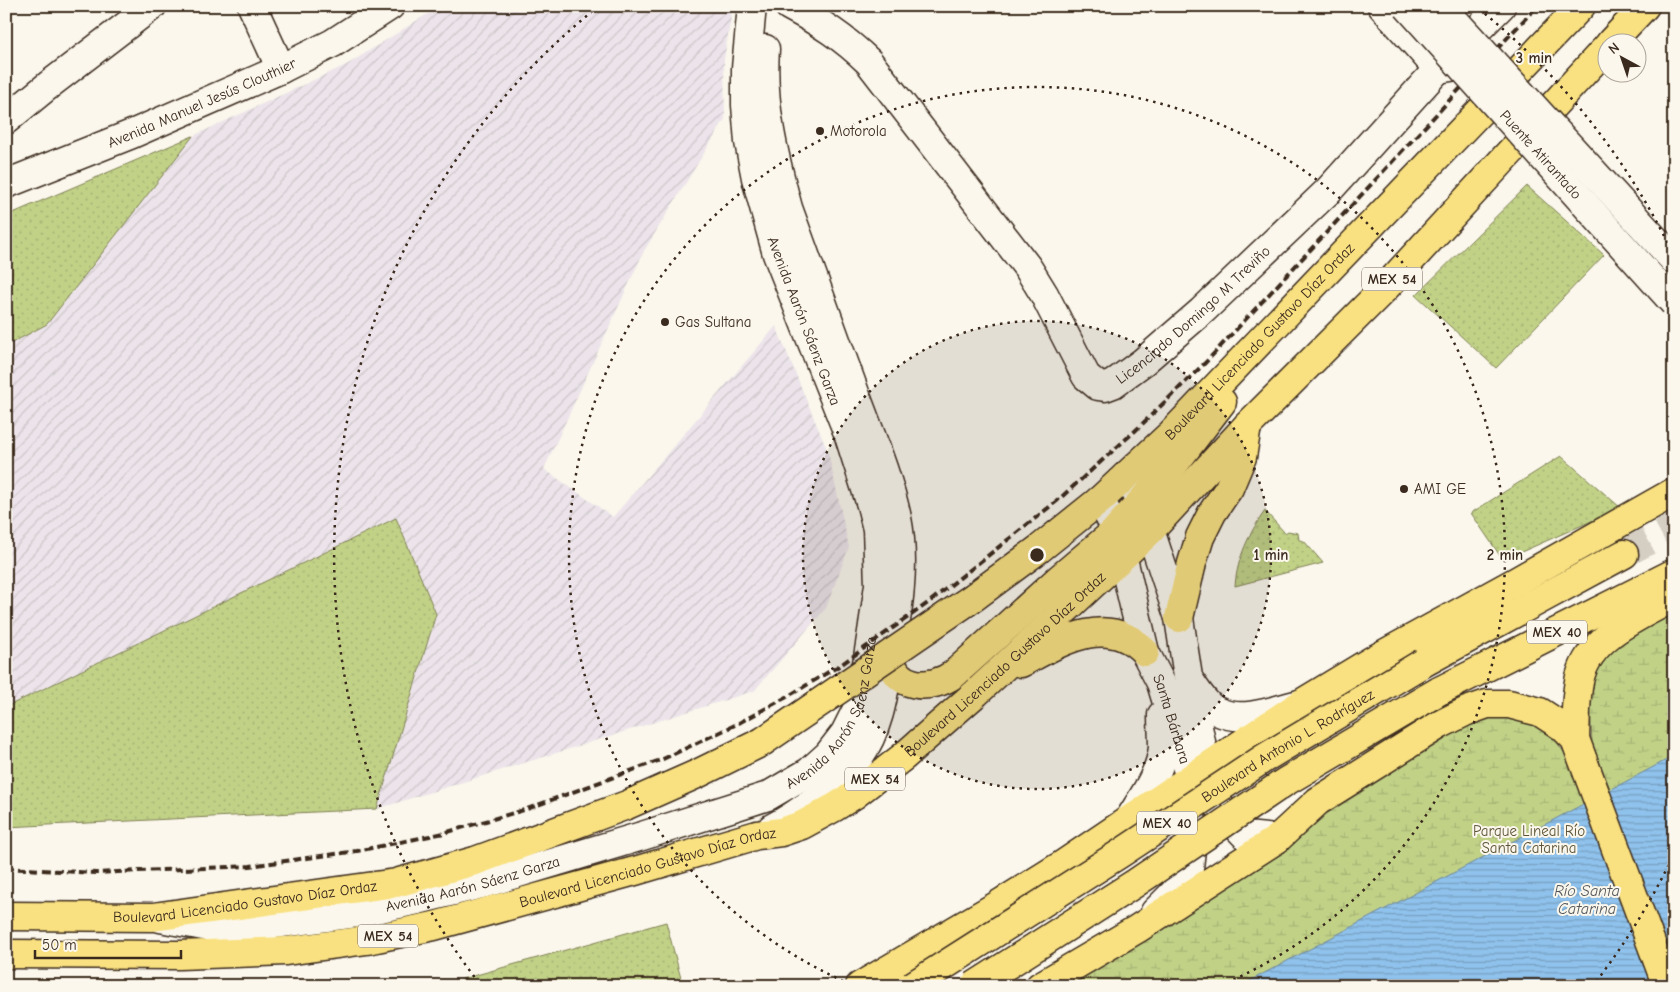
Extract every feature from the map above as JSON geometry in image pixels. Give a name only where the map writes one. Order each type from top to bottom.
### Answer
[{"type":"main road","points":[[6,120],[152,6]]},
{"type":"main road","points":[[252,6],[281,69]]},
{"type":"main road","name":"Avenida Manuel Jesús Clouthier","points":[[6,184],[132,134],[281,69],[333,43],[390,6]]},
{"type":"main road","name":"Avenida Aarón Sáenz Garza","points":[[153,917],[209,927],[251,927],[356,913],[482,884],[768,796],[809,772],[828,755],[845,733],[861,701],[872,632],[879,585],[877,529],[848,433],[777,254],[756,178],[749,142],[746,105],[746,68],[752,6]]},
{"type":"main road","name":"Avenida Aarón Sáenz Garza","points":[[757,836],[798,813],[833,784],[859,756],[882,707],[895,630],[900,584],[900,539],[896,518],[876,450],[788,208],[777,167],[767,112],[764,78],[770,6]]},
{"type":"main road","name":"Licenciado Domingo M Treviño","points":[[789,6],[818,21],[849,43],[869,62],[1028,268],[1044,294],[1086,376],[1098,386],[1105,387],[1113,384],[1143,362],[1202,311],[1263,254],[1326,192],[1438,69]]},
{"type":"main road","points":[[1382,6],[1438,69],[1467,54],[1501,6]]},
{"type":"main road","name":"Puente Atirantado","points":[[1407,6],[1674,303]]},
{"type":"main road","points":[[1427,6],[1499,93],[1674,284]]},
{"type":"main road","name":"Puente Atirantado","points":[[1441,6],[1674,260]]},
{"type":"main road","name":"Boulevard Licenciado Gustavo Díaz Ordaz","points":[[6,916],[153,917],[396,884],[475,861],[627,805],[697,774],[762,742],[974,597],[1039,549],[1100,500],[1172,433],[1581,6]]},
{"type":"main road","points":[[1621,32],[1646,6]]},
{"type":"main road","name":"Boulevard Licenciado Gustavo Díaz Ordaz","points":[[6,954],[179,955],[286,951],[367,940],[443,924],[635,872],[757,836],[781,832],[802,825],[835,807],[854,795],[903,757],[1150,531],[1247,426],[1384,288],[1598,57]]},
{"type":"main road","points":[[890,655],[891,665],[896,673],[911,683],[930,685],[948,679],[1116,529],[1141,503],[1211,417],[1229,390],[1240,363]]},
{"type":"main road","points":[[1179,618],[1200,537],[1212,513],[1229,488],[1242,457],[1247,426]]},
{"type":"main road","name":"Santa Bárbara","points":[[1126,476],[1141,503],[1179,618],[1188,678],[1198,773],[1189,868],[1175,892],[1137,929]]},
{"type":"main road","points":[[860,986],[1059,867],[1302,703],[1372,660],[1674,492]]},
{"type":"main road","name":"Santa Bárbara","points":[[1100,500],[1116,529],[1145,652],[1161,684],[1198,773],[1221,810],[1246,836],[1277,839]]},
{"type":"main road","name":"Boulevard Antonio L. Rodríguez","points":[[912,986],[1121,853],[1266,757],[1423,663],[1624,554]]},
{"type":"main road","points":[[1520,651],[1566,618],[1628,578],[1674,554]]},
{"type":"main road","name":"Boulevard Antonio L. Rodríguez","points":[[974,986],[1134,884],[1285,782],[1439,691],[1674,573]]},
{"type":"main road","points":[[1667,986],[1576,740],[1580,680],[1588,657],[1599,643],[1614,632],[1674,596]]},
{"type":"main road","points":[[976,692],[1036,654],[1068,640],[1093,632],[1120,634],[1138,644],[1145,652]]},
{"type":"main road","points":[[1188,678],[1211,707],[1218,712],[1229,715],[1257,714],[1302,703]]},
{"type":"main road","points":[[1130,818],[1152,784],[1162,749],[1161,684]]},
{"type":"main road","points":[[1040,986],[1137,929],[1277,839],[1318,801],[1439,725],[1487,704],[1510,704],[1540,712],[1576,740]]},
{"type":"shaded area","points":[[440,6],[733,6],[724,59],[725,119],[644,251],[544,469],[613,517],[776,326],[828,452],[849,547],[826,608],[754,691],[377,809],[436,614],[396,518],[6,707],[6,346],[47,324],[193,136],[348,64]]},
{"type":"green space","points":[[193,136],[47,324],[6,346],[6,216]]},
{"type":"green space","points":[[1527,186],[1604,255],[1496,368],[1416,295]]},
{"type":"green space","points":[[1561,456],[1621,508],[1503,560],[1471,513]]},
{"type":"green space","points":[[1265,511],[1285,533],[1288,531],[1298,533],[1299,540],[1304,541],[1323,563],[1235,586],[1241,556],[1254,528]]},
{"type":"green space","points":[[396,518],[436,614],[377,809],[6,827],[6,707]]},
{"type":"green space","points":[[1674,606],[1674,952],[1592,743],[1589,681],[1627,631]]},
{"type":"green space","name":"Parque Lineal Río Santa Catarina","points":[[1493,716],[1536,723],[1553,737],[1566,755],[1656,986],[1057,986],[1450,731]]},
{"type":"green space","points":[[666,922],[683,986],[464,986],[462,979]]},
{"type":"water","name":"Río Santa Catarina","points":[[1674,756],[1674,986],[1240,986]]},
{"type":"tunnel","points":[[1624,554],[1674,527]]},
{"type":"railway","points":[[6,868],[96,873],[250,866],[357,851],[444,833],[524,810],[663,759],[735,725],[785,698],[842,664],[928,603],[1057,501],[1135,431],[1206,362],[1537,6]]},
{"type":"place","name":"Motorola","points":[[820,131]]},
{"type":"place","name":"Gas Sultana","points":[[665,322]]},
{"type":"place","name":"AMI GE","points":[[1404,489]]}]
